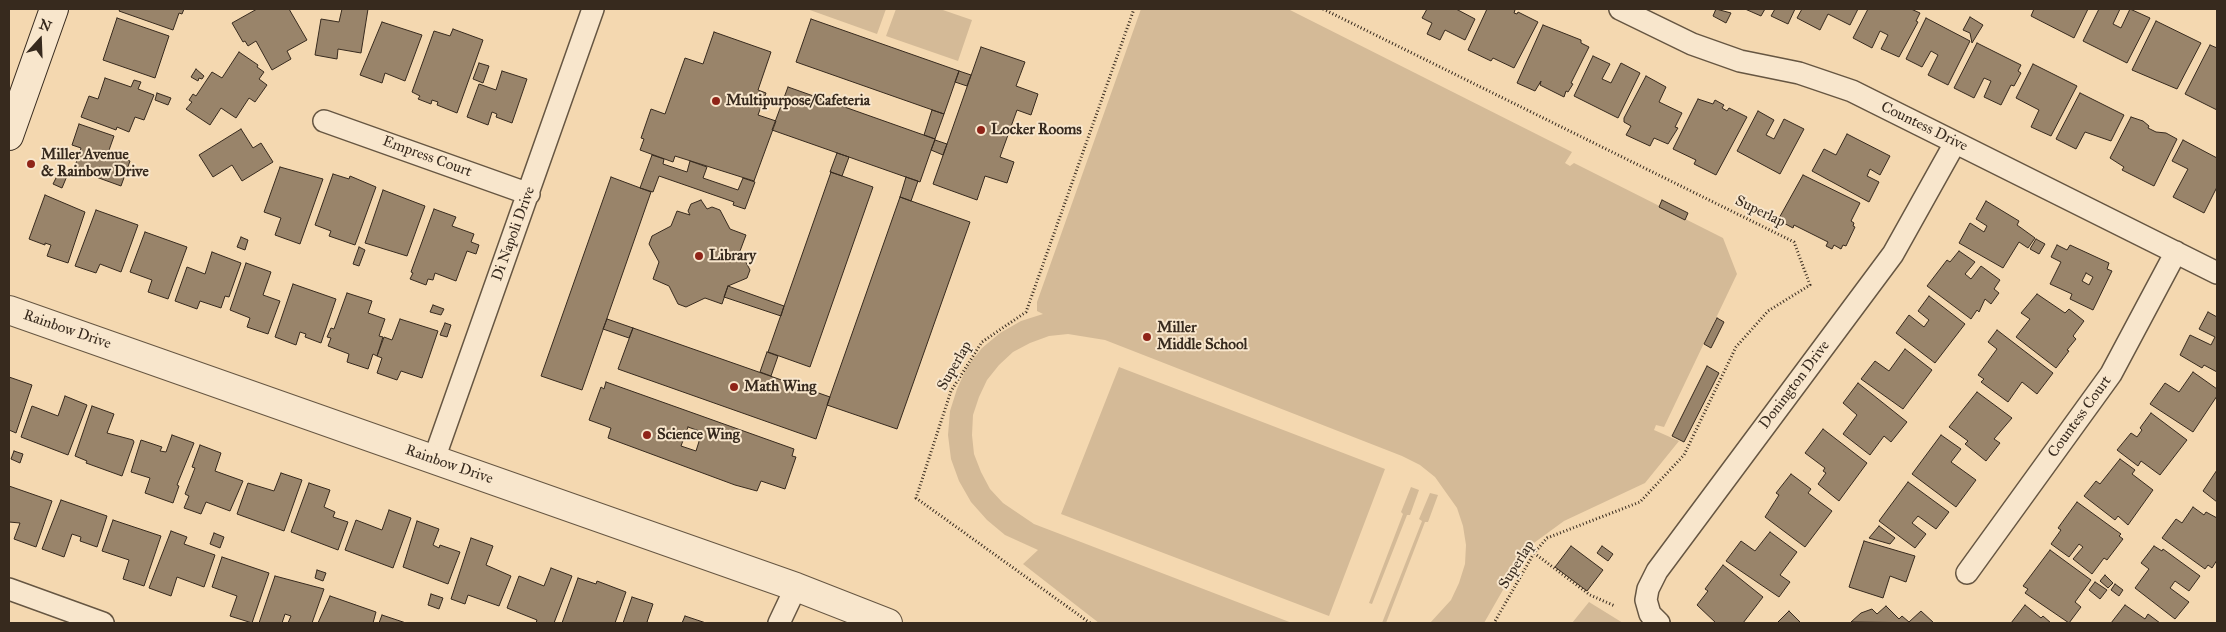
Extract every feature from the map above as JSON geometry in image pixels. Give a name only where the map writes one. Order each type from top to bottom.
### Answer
[{"type":"street","points":[[9,136],[54,9]]},
{"type":"street","name":"Di Napoli Drive","points":[[434,459],[594,9]]},
{"type":"street","name":"Countess Drive","points":[[1620,9],[1692,44],[1740,61],[1799,73],[1852,91],[2217,273]]},
{"type":"street","name":"Empress Court","points":[[324,121],[529,194]]},
{"type":"street","name":"Donington Drive","points":[[1659,623],[1650,614],[1646,600],[1648,589],[1657,571],[1893,254],[1955,143]]},
{"type":"street","name":"Countess Court","points":[[1967,573],[2112,374],[2176,252]]},
{"type":"street","name":"Rainbow Drive","points":[[9,310],[796,587],[888,623]]},
{"type":"street","points":[[779,623],[796,587]]},
{"type":"street","points":[[9,589],[103,623]]},
{"type":"path","name":"Superlap","points":[[1090,623],[916,498],[951,391],[982,342],[1026,312],[1134,9]]},
{"type":"path","name":"Superlap","points":[[1322,9],[1794,242],[1810,285],[1768,311],[1736,347],[1684,455],[1640,502],[1547,538],[1534,554],[1494,623]]},
{"type":"path","points":[[1534,554],[1590,595],[1615,606]]},
{"type":"shaded area","points":[[807,9],[886,9],[877,34]]},
{"type":"shaded area","points":[[896,9],[940,9],[972,20],[958,61],[886,36]]},
{"type":"shaded area","points":[[1141,9],[1288,9],[1572,152],[1565,163],[1570,166],[1574,163],[1723,238],[1737,274],[1664,427],[1656,425],[1654,430],[1679,441],[1645,483],[1564,521],[1527,548],[1484,623],[1430,623],[1451,600],[1459,583],[1465,564],[1466,545],[1463,526],[1457,508],[1435,477],[1420,465],[1402,456],[1105,340],[1068,334],[1049,336],[1013,352],[987,380],[973,415],[972,435],[974,454],[990,489],[1003,503],[1034,524],[1292,623],[1099,623],[1023,564],[1038,550],[1005,535],[987,520],[971,502],[959,481],[951,459],[948,435],[950,411],[957,389],[967,367],[982,348],[1000,333],[1021,321],[1043,314],[1037,311],[1037,302]]},
{"type":"shaded area","points":[[1119,367],[1385,469],[1329,616],[1061,514]]},
{"type":"shaded area","points":[[1411,487],[1419,490],[1410,515],[1407,515],[1372,604],[1369,603],[1403,514],[1401,512]]},
{"type":"shaded area","points":[[1430,493],[1438,495],[1428,522],[1425,522],[1386,623],[1382,623],[1422,521],[1419,519]]},
{"type":"shaded area","points":[[1589,602],[1623,623],[1572,623]]},
{"type":"building","points":[[120,9],[184,9],[182,14],[179,13],[173,30],[119,11]]},
{"type":"building","points":[[257,9],[289,9],[307,40],[287,51],[291,59],[272,70],[256,41],[248,46],[245,41],[243,42],[232,23]]},
{"type":"building","points":[[342,9],[368,9],[361,53],[338,49],[337,59],[315,55],[321,19],[339,22]]},
{"type":"building","points":[[1427,9],[1456,9],[1475,19],[1465,40],[1445,30],[1440,40],[1427,34],[1432,23],[1422,18]]},
{"type":"building","points":[[1487,9],[1513,9],[1515,10],[1514,13],[1517,14],[1518,12],[1538,22],[1514,68],[1493,58],[1491,61],[1468,50]]},
{"type":"building","points":[[1716,9],[1731,13],[1726,23],[1713,16]]},
{"type":"building","points":[[1745,9],[1765,9],[1761,16]]},
{"type":"building","points":[[1775,9],[1795,9],[1788,24],[1771,16]]},
{"type":"building","points":[[1802,9],[1858,9],[1850,25],[1828,14],[1820,30],[1797,18]]},
{"type":"building","points":[[1868,9],[1911,9],[1920,13],[1916,21],[1918,22],[1899,57],[1881,49],[1888,35],[1880,31],[1872,48],[1853,38]]},
{"type":"building","points":[[2034,9],[2088,9],[2074,38],[2031,16]]},
{"type":"building","points":[[2099,9],[2120,9],[2113,24],[2121,28],[2130,9],[2150,18],[2127,63],[2083,41]]},
{"type":"building","points":[[1970,17],[1983,25],[1972,43],[1970,33],[1963,30]]},
{"type":"building","points":[[117,18],[169,36],[155,78],[103,60]]},
{"type":"building","points":[[1926,18],[1970,41],[1948,85],[1928,75],[1938,55],[1931,51],[1922,67],[1906,59]]},
{"type":"building","points":[[811,19],[959,71],[944,114],[796,62]]},
{"type":"building","points":[[2156,21],[2201,43],[2177,89],[2132,70]]},
{"type":"building","points":[[382,22],[422,35],[405,81],[385,73],[382,83],[360,75]]},
{"type":"building","points":[[1543,25],[1581,40],[1581,43],[1589,47],[1571,83],[1573,84],[1568,92],[1566,91],[1564,97],[1540,85],[1541,81],[1535,91],[1517,83]]},
{"type":"building","points":[[453,29],[483,40],[457,113],[437,105],[438,102],[432,100],[431,104],[418,99],[420,96],[412,92],[434,31],[450,36]]},
{"type":"building","name":"Multipurpose/Cafeteria","points":[[714,32],[771,52],[758,90],[766,93],[758,115],[776,121],[754,181],[675,156],[673,162],[640,150],[644,139],[641,138],[651,109],[665,114],[685,58],[703,64]]},
{"type":"building","points":[[1977,43],[2021,65],[2018,71],[2021,73],[2014,86],[2011,85],[2001,105],[1984,97],[1991,81],[1984,78],[1974,98],[1954,88]]},
{"type":"building","points":[[2210,45],[2217,48],[2217,110],[2185,94]]},
{"type":"building","name":"Locker Rooms","points":[[981,47],[1025,62],[1016,86],[1038,94],[1031,115],[1017,110],[1000,157],[1014,162],[1007,183],[985,176],[977,200],[933,184]]},
{"type":"building","points":[[239,52],[258,65],[257,67],[264,72],[259,79],[267,85],[255,102],[249,98],[236,118],[221,108],[210,125],[186,109],[192,102],[189,100],[193,94],[196,96],[212,72],[222,78]]},
{"type":"building","points":[[1593,56],[1610,64],[1602,79],[1611,83],[1621,63],[1640,73],[1618,118],[1574,96]]},
{"type":"building","points":[[479,63],[489,66],[483,83],[473,79]]},
{"type":"building","points":[[2033,64],[2077,86],[2051,136],[2031,127],[2039,110],[2016,98]]},
{"type":"building","points":[[196,69],[204,76],[202,79],[199,78],[198,81],[191,77]]},
{"type":"building","points":[[502,71],[527,79],[512,123],[496,117],[497,114],[492,112],[488,125],[467,117],[479,84],[496,90]]},
{"type":"building","points":[[959,71],[971,75],[967,86],[955,82]]},
{"type":"building","points":[[1646,76],[1666,87],[1659,102],[1682,113],[1675,127],[1678,128],[1668,144],[1654,138],[1650,146],[1626,135],[1631,126],[1624,122],[1624,118]]},
{"type":"building","points":[[105,78],[131,87],[134,80],[141,82],[138,89],[154,95],[144,120],[135,117],[129,132],[117,127],[116,130],[81,117],[89,96],[98,99]]},
{"type":"building","points":[[788,87],[935,139],[920,182],[772,130]]},
{"type":"building","points":[[157,93],[171,98],[168,105],[155,100]]},
{"type":"building","points":[[2080,93],[2124,115],[2111,141],[2085,132],[2076,149],[2056,139]]},
{"type":"building","points":[[1698,99],[1713,104],[1715,100],[1724,105],[1722,108],[1727,111],[1729,108],[1747,117],[1716,175],[1694,164],[1696,160],[1673,149]]},
{"type":"building","points":[[932,110],[944,114],[935,139],[924,135]]},
{"type":"building","points":[[1758,111],[1774,120],[1766,135],[1774,139],[1784,119],[1804,129],[1780,174],[1737,151]]},
{"type":"building","points":[[2131,117],[2143,121],[2149,126],[2148,128],[2156,132],[2166,133],[2177,139],[2154,186],[2122,170],[2124,167],[2110,158]]},
{"type":"building","points":[[79,124],[114,136],[108,153],[130,161],[121,186],[74,169],[81,148],[72,145]]},
{"type":"building","points":[[241,129],[253,148],[261,143],[273,162],[242,181],[232,165],[213,177],[199,155]]},
{"type":"building","points":[[1847,134],[1890,156],[1880,175],[1870,169],[1867,176],[1879,182],[1869,202],[1812,171],[1824,149],[1836,155]]},
{"type":"building","points":[[935,140],[947,144],[943,155],[931,150]]},
{"type":"building","points":[[2183,140],[2217,158],[2217,187],[2204,213],[2173,197],[2188,169],[2172,161]]},
{"type":"building","points":[[837,153],[849,157],[842,176],[830,172]]},
{"type":"building","points":[[652,155],[664,159],[663,164],[687,172],[690,161],[707,167],[703,178],[738,190],[743,178],[755,182],[745,209],[733,205],[734,202],[659,176],[653,192],[640,188]]},
{"type":"building","points":[[280,167],[323,179],[300,244],[275,235],[281,218],[264,212]]},
{"type":"building","points":[[59,172],[67,176],[62,188],[53,184]]},
{"type":"building","points":[[831,172],[873,187],[810,367],[768,352]]},
{"type":"building","points":[[333,174],[349,179],[350,176],[376,187],[355,245],[329,236],[331,231],[315,225]]},
{"type":"building","points":[[1803,175],[1860,203],[1851,221],[1855,227],[1846,246],[1843,245],[1841,249],[1834,245],[1832,249],[1826,246],[1828,242],[1794,225],[1793,228],[1778,220]]},
{"type":"building","points":[[611,177],[651,192],[582,390],[541,376]]},
{"type":"building","points":[[906,177],[918,181],[911,201],[900,197]]},
{"type":"building","points":[[383,190],[425,206],[407,256],[365,243]]},
{"type":"building","points":[[45,195],[85,212],[68,263],[47,256],[51,245],[45,243],[45,245],[29,239]]},
{"type":"building","points":[[900,197],[970,222],[897,429],[827,405]]},
{"type":"building","name":"Library","points":[[701,200],[707,209],[712,207],[720,210],[730,229],[746,235],[740,251],[750,270],[747,278],[728,286],[722,304],[705,298],[686,307],[678,304],[669,286],[653,279],[659,262],[649,244],[652,236],[671,226],[677,211],[690,215],[688,211],[691,204]]},
{"type":"building","points":[[1662,200],[1688,213],[1685,220],[1659,207]]},
{"type":"building","points":[[1986,201],[2019,221],[2017,225],[2035,238],[2028,248],[2019,242],[2003,268],[1959,243],[1970,223],[1984,232],[1987,226],[1976,219]]},
{"type":"building","points":[[434,209],[456,217],[452,226],[474,234],[471,242],[479,245],[476,254],[467,251],[456,281],[435,273],[433,280],[428,279],[426,285],[410,279]]},
{"type":"building","points":[[96,210],[138,225],[121,272],[100,264],[96,273],[75,266]]},
{"type":"building","points":[[145,232],[187,247],[168,299],[148,292],[152,280],[130,272]]},
{"type":"building","points":[[241,237],[248,240],[245,250],[237,247]]},
{"type":"building","points":[[2036,239],[2045,244],[2039,254],[2030,249]]},
{"type":"building","points":[[2057,245],[2067,250],[2070,245],[2109,263],[2107,269],[2112,271],[2093,310],[2070,299],[2072,294],[2050,284],[2061,262],[2051,257]],"holes":[[[2086,273],[2093,277],[2089,285],[2082,281]]]},
{"type":"building","points":[[359,247],[365,250],[359,266],[353,264]]},
{"type":"building","points":[[1959,251],[1975,262],[1965,274],[1971,279],[1981,266],[2000,280],[1994,289],[1999,293],[1991,304],[1985,299],[1979,312],[1977,310],[1971,319],[1927,286],[1947,260],[1950,262]]},
{"type":"building","points":[[212,252],[241,263],[229,297],[225,296],[221,308],[200,301],[197,309],[175,301],[187,267],[205,274]]},
{"type":"building","points":[[246,263],[271,272],[263,295],[280,301],[268,334],[247,327],[250,318],[230,310]]},
{"type":"building","points":[[293,284],[336,299],[321,343],[305,337],[306,334],[300,332],[296,345],[275,337]]},
{"type":"building","points":[[728,286],[784,306],[781,316],[724,297]]},
{"type":"building","points":[[347,293],[372,301],[368,313],[385,319],[379,336],[383,337],[377,356],[373,354],[368,369],[347,362],[349,354],[328,346],[331,338],[327,337],[331,328],[334,329]]},
{"type":"building","points":[[2037,294],[2065,313],[2069,309],[2084,321],[2073,336],[2076,339],[2067,350],[2069,351],[2056,368],[2016,337],[2030,319],[2021,313]]},
{"type":"building","points":[[1929,296],[1965,324],[1935,363],[1896,333],[1909,315],[1924,327],[1929,320],[1918,311]]},
{"type":"building","points":[[433,305],[444,309],[441,315],[430,312]]},
{"type":"building","points":[[2208,312],[2217,317],[2217,372],[2204,365],[2202,368],[2180,355],[2190,335],[2211,345],[2215,337],[2199,329]]},
{"type":"building","points":[[1717,318],[1724,322],[1711,348],[1704,344]]},
{"type":"building","points":[[400,319],[438,331],[422,378],[401,371],[397,380],[377,373],[382,358],[377,356],[384,337],[392,340]]},
{"type":"building","points":[[607,319],[633,328],[629,338],[603,329]]},
{"type":"building","points":[[445,323],[451,325],[447,337],[440,335]]},
{"type":"building","name":"Math Wing","points":[[633,328],[830,397],[816,439],[618,369]]},
{"type":"building","points":[[1997,330],[2053,373],[2037,394],[2022,382],[2008,402],[1981,382],[1984,379],[1978,375],[1997,349],[1988,342]]},
{"type":"building","points":[[1905,349],[1932,370],[1903,409],[1861,379],[1875,361],[1889,371]]},
{"type":"building","points":[[767,352],[778,356],[771,376],[760,372]]},
{"type":"building","points":[[1707,366],[1719,373],[1684,442],[1672,436]]},
{"type":"building","points":[[2193,372],[2217,389],[2217,396],[2193,432],[2150,404],[2165,383],[2179,392]]},
{"type":"building","points":[[9,377],[32,385],[16,433],[9,430]]},
{"type":"building","name":"Science Wing","points":[[606,382],[794,449],[792,456],[796,457],[785,489],[761,481],[757,491],[735,485],[608,438],[611,428],[589,420],[601,387],[604,389]],"holes":[[[688,427],[702,432],[696,451],[681,446]]]},
{"type":"building","points":[[1858,383],[1907,422],[1891,442],[1884,436],[1870,455],[1843,434],[1857,415],[1843,403]]},
{"type":"building","points":[[1977,392],[2012,418],[1994,439],[2000,443],[1986,461],[1965,444],[1968,441],[1949,427]]},
{"type":"building","points":[[65,396],[87,405],[68,455],[21,437],[32,406],[58,416]]},
{"type":"building","points":[[92,406],[114,414],[107,433],[133,440],[134,442],[122,476],[86,463],[87,461],[75,456]]},
{"type":"building","points":[[2151,413],[2187,440],[2160,475],[2141,461],[2138,466],[2117,450],[2131,433],[2137,437],[2142,430],[2140,428]]},
{"type":"building","points":[[1823,429],[1867,463],[1839,501],[1818,484],[1826,473],[1823,471],[1825,468],[1805,453]]},
{"type":"building","points":[[172,435],[194,443],[177,485],[179,486],[173,503],[145,493],[150,478],[131,472],[141,440],[162,447],[160,451],[166,452]]},
{"type":"building","points":[[1941,435],[1961,449],[1951,462],[1976,480],[1956,507],[1912,474]]},
{"type":"building","points":[[200,445],[221,453],[215,471],[243,481],[230,511],[206,502],[201,514],[184,508],[189,496],[185,494],[195,468],[192,467]]},
{"type":"building","points":[[14,451],[23,454],[20,463],[11,459]]},
{"type":"building","points":[[2120,459],[2135,470],[2132,474],[2153,490],[2128,525],[2118,516],[2115,520],[2084,496],[2096,481],[2100,484]]},
{"type":"building","points":[[2217,470],[2217,502],[2203,491]]},
{"type":"building","points":[[281,473],[302,480],[284,531],[237,514],[248,483],[274,491]]},
{"type":"building","points":[[1791,474],[1811,489],[1808,493],[1832,511],[1805,547],[1765,517],[1779,495],[1776,493]]},
{"type":"building","points":[[1908,482],[1949,512],[1936,529],[1918,516],[1912,523],[1926,534],[1915,548],[1879,521]]},
{"type":"building","points":[[309,483],[330,490],[324,507],[335,512],[333,517],[348,522],[338,550],[291,532]]},
{"type":"building","points":[[9,486],[52,501],[36,547],[14,539],[20,523],[9,522]]},
{"type":"building","points":[[61,500],[107,516],[97,547],[80,541],[81,537],[72,534],[64,557],[42,549]]},
{"type":"building","points":[[2077,502],[2121,534],[2119,536],[2123,539],[2107,560],[2104,558],[2092,574],[2073,559],[2083,547],[2079,544],[2069,557],[2051,544],[2061,530],[2058,528]]},
{"type":"building","points":[[2193,507],[2204,515],[2206,512],[2217,518],[2217,560],[2212,568],[2208,565],[2205,569],[2162,538],[2176,519],[2182,523]]},
{"type":"building","points":[[389,510],[411,518],[393,568],[345,550],[356,520],[382,530]]},
{"type":"building","points":[[113,520],[161,536],[144,586],[123,579],[129,560],[102,551]]},
{"type":"building","points":[[417,521],[439,529],[433,545],[439,548],[440,545],[460,552],[448,584],[403,567]]},
{"type":"building","points":[[1879,526],[1895,538],[1890,544],[1869,538]]},
{"type":"building","points":[[171,531],[187,537],[184,544],[215,555],[204,587],[177,577],[171,596],[149,588]]},
{"type":"building","points":[[1770,532],[1797,552],[1780,575],[1790,582],[1779,597],[1726,561],[1741,541],[1755,551]]},
{"type":"building","points":[[214,533],[224,537],[220,548],[210,544]]},
{"type":"building","points":[[471,538],[493,546],[486,565],[511,576],[499,606],[468,595],[465,604],[451,599]]},
{"type":"building","points":[[1864,541],[1915,556],[1906,582],[1890,576],[1883,598],[1849,587]]},
{"type":"building","points":[[1571,546],[1603,570],[1587,591],[1555,567]]},
{"type":"building","points":[[1602,546],[1613,554],[1608,561],[1597,553]]},
{"type":"building","points":[[2154,546],[2162,551],[2163,549],[2200,576],[2189,591],[2175,581],[2170,588],[2189,602],[2175,619],[2135,588],[2149,569],[2141,563]]},
{"type":"building","points":[[2050,550],[2091,580],[2075,602],[2081,607],[2069,623],[2025,593],[2028,589],[2023,586]]},
{"type":"building","points":[[222,557],[269,573],[252,623],[230,616],[237,596],[212,587]]},
{"type":"building","points":[[1723,565],[1763,597],[1743,623],[1716,623],[1697,605],[1708,591],[1705,589]]},
{"type":"building","points":[[551,568],[572,576],[554,623],[536,623],[537,620],[507,608],[519,576],[544,586]]},
{"type":"building","points":[[317,570],[326,573],[323,581],[315,578]]},
{"type":"building","points":[[2105,575],[2113,583],[2108,588],[2100,581]]},
{"type":"building","points":[[275,576],[324,589],[312,623],[288,623],[291,616],[285,614],[282,623],[259,623]]},
{"type":"building","points":[[578,578],[596,584],[597,581],[626,592],[615,623],[562,623]]},
{"type":"building","points":[[2095,582],[2107,590],[2100,599],[2089,590]]},
{"type":"building","points":[[2115,584],[2123,590],[2119,596],[2111,590]]},
{"type":"building","points":[[431,594],[443,598],[439,609],[428,605]]},
{"type":"building","points":[[330,596],[376,612],[373,623],[318,623]]},
{"type":"building","points":[[632,597],[653,604],[647,622],[650,623],[623,623]]},
{"type":"building","points":[[2025,605],[2041,618],[2043,616],[2051,623],[2011,623]]},
{"type":"building","points":[[2125,605],[2145,619],[2148,614],[2160,623],[2111,623]]},
{"type":"building","points":[[1886,606],[1899,619],[1902,616],[1909,622],[1921,611],[1934,623],[1851,622],[1861,613],[1872,609],[1877,614]]},
{"type":"building","points":[[1789,611],[1801,623],[1777,623]]},
{"type":"building","points":[[382,615],[406,623],[379,623]]},
{"type":"building","points":[[685,616],[706,623],[682,623]]},
{"type":"place","name":"Multipurpose/Cafeteria","points":[[716,101]]},
{"type":"place","name":"Locker Rooms","points":[[981,130]]},
{"type":"place","name":"Miller Avenue & Rainbow Drive","points":[[31,164]]},
{"type":"place","name":"Library","points":[[699,256]]},
{"type":"place","name":"Miller Middle School","points":[[1147,337]]},
{"type":"place","name":"Math Wing","points":[[734,387]]},
{"type":"place","name":"Science Wing","points":[[647,435]]}]
